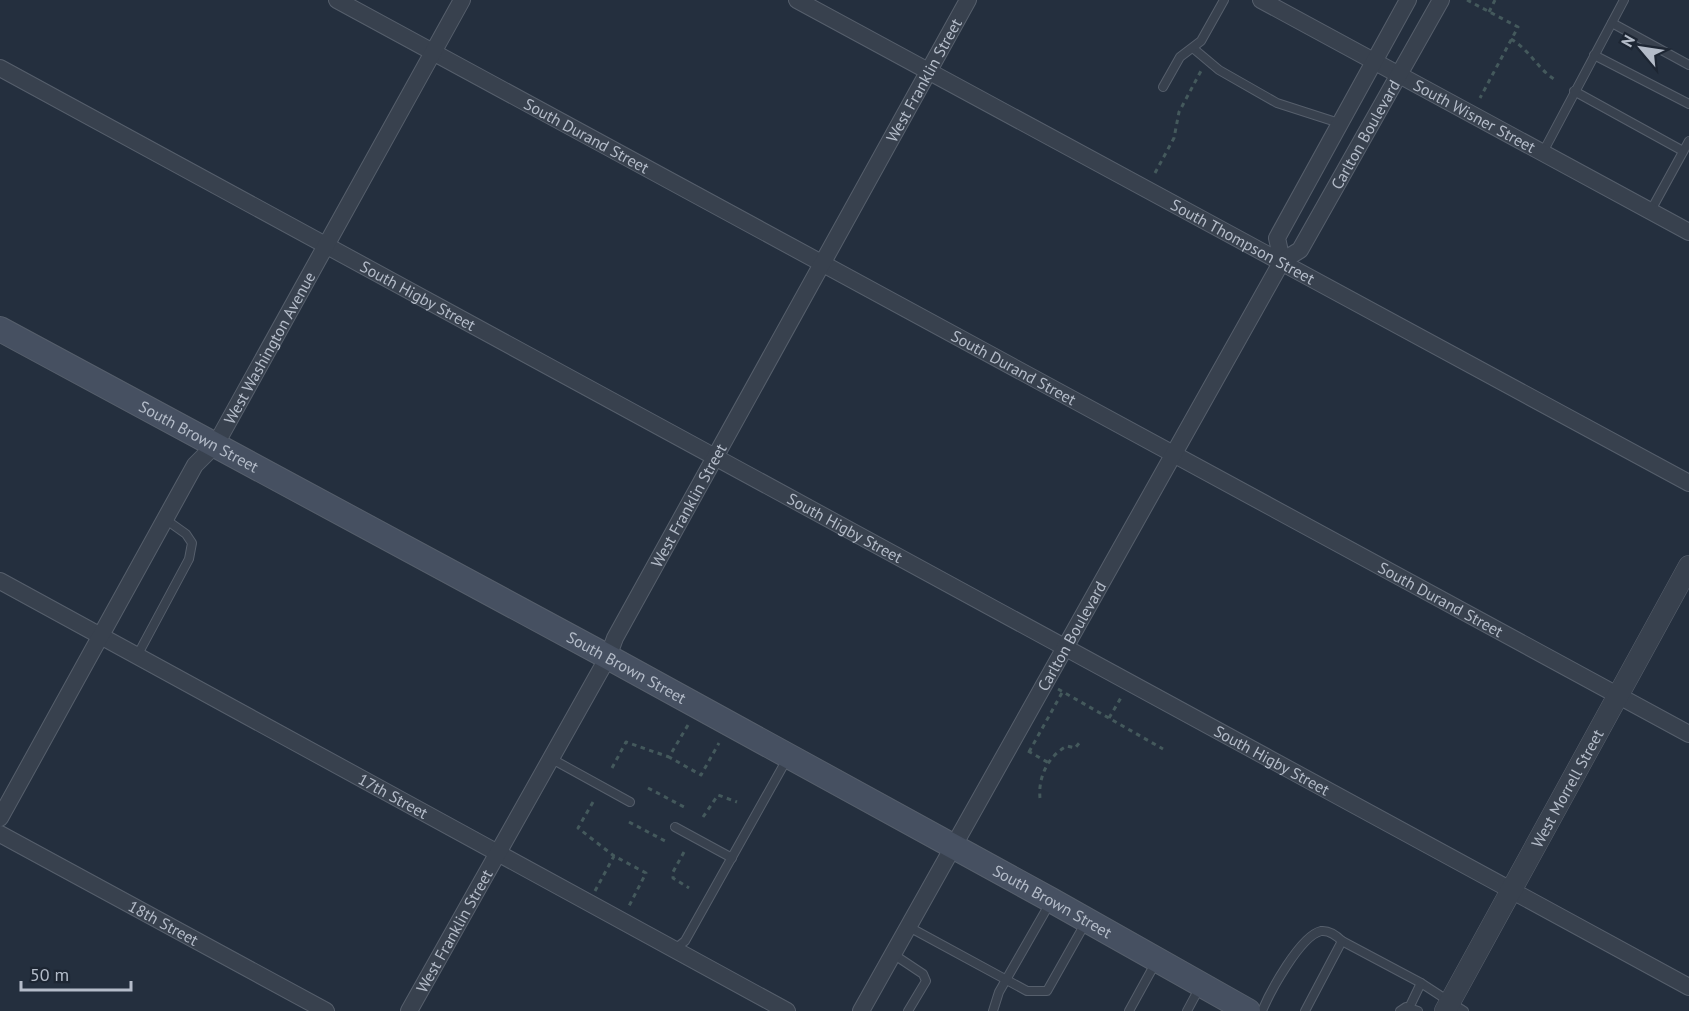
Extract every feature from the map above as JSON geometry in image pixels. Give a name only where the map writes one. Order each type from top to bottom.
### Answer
[{"type":"main road","name":"South Brown Street","points":[[0,329],[608,657],[1252,1010]]},
{"type":"street","name":"South Durand Street","points":[[337,0],[1689,734]]},
{"type":"street","name":"West Washington Avenue","points":[[0,818],[99,635],[195,465],[216,444],[462,0]]},
{"type":"street","name":"South Thompson Street","points":[[797,0],[1689,483]]},
{"type":"street","name":"West Franklin Street","points":[[410,1011],[552,759],[608,657],[615,638],[969,0]]},
{"type":"street","name":"South Wisner Street","points":[[1261,0],[1373,63],[1689,232]]},
{"type":"street","name":"Carlton Boulevard","points":[[1282,261],[1277,238],[1408,0]]},
{"type":"street","name":"Carlton Boulevard","points":[[861,1011],[1282,261],[1300,250],[1441,0]]},
{"type":"street","name":"South Higby Street","points":[[0,68],[714,459],[1689,987]]},
{"type":"street","name":"West Morrell Street","points":[[1453,1008],[1511,892],[1689,566]]},
{"type":"street","name":"17th Street","points":[[0,581],[787,1011]]},
{"type":"street","name":"18th Street","points":[[0,834],[326,1011]]},
{"type":"lane","points":[[1163,87],[1180,57],[1194,49],[1224,0]]},
{"type":"lane","points":[[1542,154],[1624,0]]},
{"type":"lane","points":[[1612,23],[1689,65]]},
{"type":"lane","points":[[1194,49],[1219,70],[1277,103],[1339,123]]},
{"type":"lane","points":[[1594,55],[1689,104]]},
{"type":"lane","points":[[1574,91],[1683,151]]},
{"type":"lane","points":[[1650,212],[1689,141]]},
{"type":"lane","points":[[137,656],[189,559],[192,543],[186,534],[165,519]]},
{"type":"lane","points":[[675,950],[685,941],[788,756]]},
{"type":"lane","points":[[552,759],[630,801]]},
{"type":"lane","points":[[675,827],[732,858]]},
{"type":"lane","points":[[993,1011],[1006,979],[1051,900]]},
{"type":"lane","points":[[909,927],[1027,991],[1047,991],[1087,920]]},
{"type":"lane","points":[[1252,1010],[1309,938],[1326,931],[1421,982],[1453,1008]]},
{"type":"lane","points":[[1305,1011],[1342,941]]},
{"type":"lane","points":[[893,954],[923,974],[926,981],[908,1011]]},
{"type":"lane","points":[[1129,1011],[1158,959]]},
{"type":"lane","points":[[1418,1011],[1404,1009],[1421,982]]},
{"type":"lane","points":[[1187,1011],[1201,983]]},
{"type":"path","points":[[1467,0],[1518,27],[1480,98]]},
{"type":"path","points":[[1489,12],[1495,0]]},
{"type":"path","points":[[1511,39],[1533,55],[1542,72],[1557,81]]},
{"type":"path","points":[[1155,173],[1174,138],[1179,111],[1207,59]]},
{"type":"path","points":[[1057,688],[1163,749]]},
{"type":"path","points":[[1029,752],[1063,691]]},
{"type":"path","points":[[1109,718],[1124,692]]},
{"type":"path","points":[[669,757],[688,725]]},
{"type":"path","points":[[1040,798],[1038,782],[1055,752],[1067,746],[1075,748],[1081,741]]},
{"type":"path","points":[[612,768],[626,742],[669,757],[701,775],[719,743]]},
{"type":"path","points":[[1024,748],[1049,763]]},
{"type":"path","points":[[648,788],[686,808]]},
{"type":"path","points":[[704,817],[718,795],[737,802]]},
{"type":"path","points":[[593,802],[578,828],[614,856],[646,873],[627,910]]},
{"type":"path","points":[[629,822],[668,842]]},
{"type":"path","points":[[684,852],[673,872],[673,878],[689,888]]},
{"type":"path","points":[[595,892],[614,856]]}]
